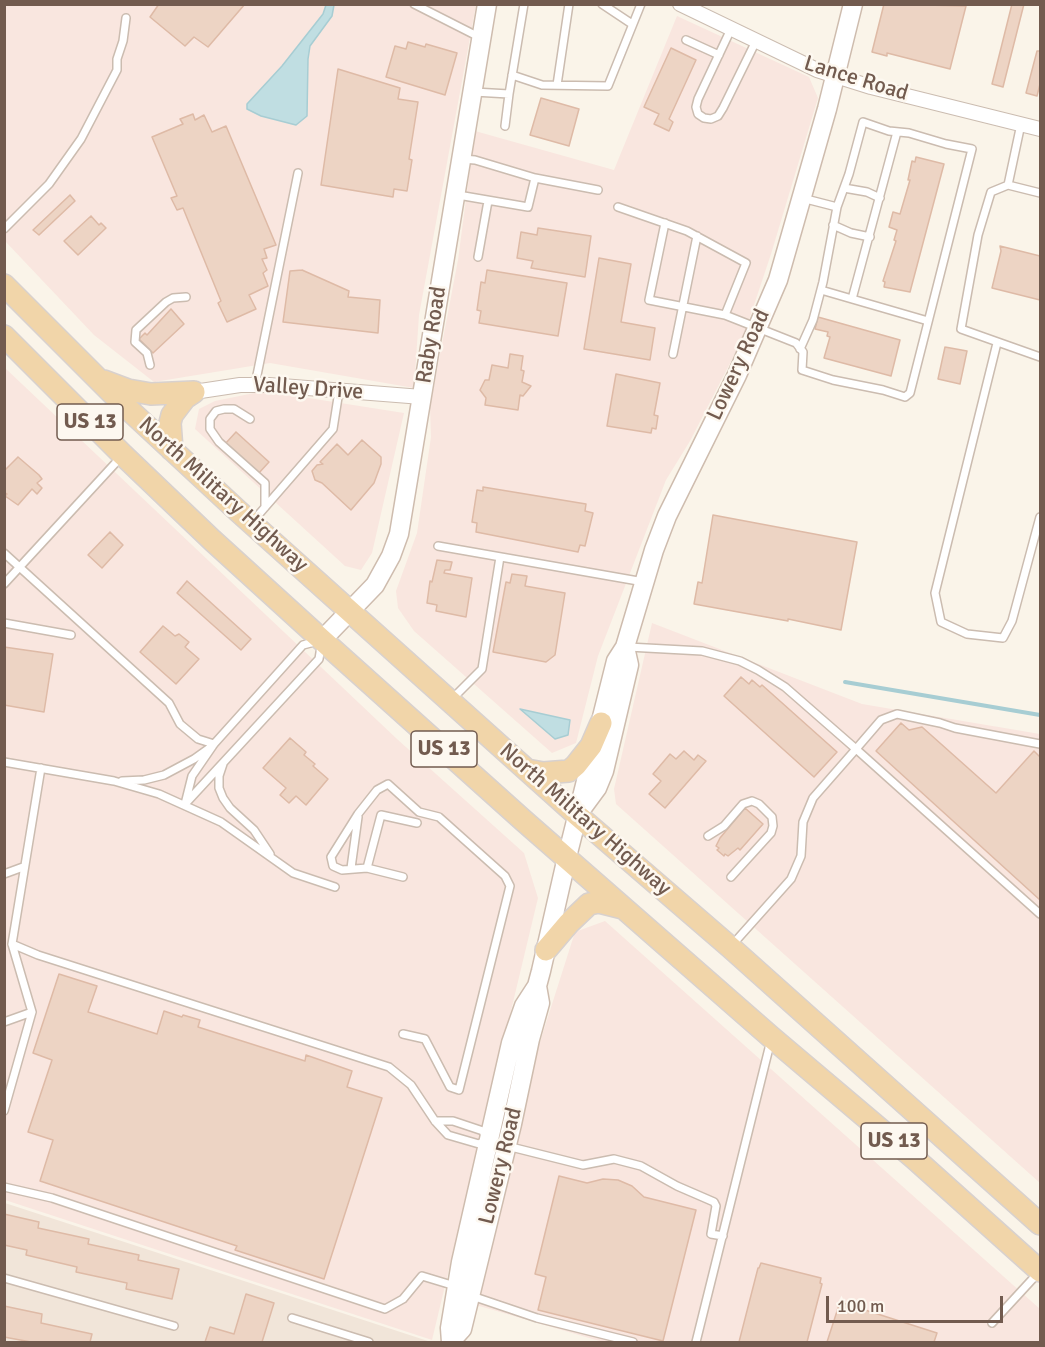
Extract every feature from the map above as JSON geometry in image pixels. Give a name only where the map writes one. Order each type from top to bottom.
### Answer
[{"type":"main road","name":"North Military Highway","points":[[4,285],[172,450],[259,515],[351,611],[450,701],[1041,1224]]},
{"type":"main road","name":"North Military Highway","points":[[4,336],[123,455],[322,640],[771,1037],[914,1158],[1040,1270]]},
{"type":"main road","points":[[98,379],[129,390],[151,394],[195,392]]},
{"type":"main road","points":[[172,450],[170,423],[172,415],[185,398],[195,392]]},
{"type":"main road","points":[[527,770],[543,773],[569,771],[591,746],[601,723]]},
{"type":"main road","points":[[546,950],[589,904],[599,902],[626,909]]},
{"type":"street","name":"Raby Road","points":[[322,640],[375,585],[391,556],[399,534],[487,4]]},
{"type":"street","name":"Lance Road","points":[[681,4],[836,77],[1041,129]]},
{"type":"street","name":"Lowery Road","points":[[452,1342],[462,1329],[463,1291],[494,1142],[530,1039],[540,1003],[537,987],[616,661],[625,647],[667,516],[759,328],[778,280],[836,77],[853,4]]},
{"type":"street","name":"Valley Drive","points":[[195,392],[255,385],[422,398]]},
{"type":"street","name":"Lowery Road","points":[[577,815],[597,788],[604,771],[629,665],[625,647]]},
{"type":"lane","points":[[414,4],[481,38]]},
{"type":"lane","points":[[505,126],[524,4]]},
{"type":"lane","points":[[557,85],[569,4]]},
{"type":"lane","points":[[602,4],[632,24]]},
{"type":"lane","points":[[512,75],[542,85],[608,86],[641,4]]},
{"type":"lane","points":[[4,229],[49,184],[81,140],[117,70],[117,59],[123,41],[126,18]]},
{"type":"lane","points":[[731,29],[698,99],[696,107],[698,114],[704,118],[711,119],[718,116],[756,41]]},
{"type":"lane","points":[[686,40],[719,55]]},
{"type":"lane","points":[[471,91],[509,94]]},
{"type":"lane","points":[[665,223],[649,300],[725,315],[796,343],[800,349],[802,352],[802,370],[833,380],[905,397],[910,393],[972,149],[945,144],[909,133],[889,131],[863,122],[837,207],[813,320],[800,349]]},
{"type":"lane","points":[[1008,186],[1021,124]]},
{"type":"lane","points":[[852,299],[897,132]]},
{"type":"lane","points":[[460,159],[475,160],[534,178],[598,190]]},
{"type":"lane","points":[[255,385],[298,173]]},
{"type":"lane","points":[[455,195],[528,207],[534,178]]},
{"type":"lane","points":[[1041,194],[1008,186],[991,192],[978,235],[961,329],[1041,357]]},
{"type":"lane","points":[[844,188],[867,192],[880,198]]},
{"type":"lane","points":[[802,198],[837,207]]},
{"type":"lane","points":[[478,257],[488,201]]},
{"type":"lane","points":[[618,207],[697,236],[746,263],[725,315]]},
{"type":"lane","points":[[833,225],[870,237]]},
{"type":"lane","points":[[673,354],[697,236]]},
{"type":"lane","points":[[821,290],[928,321]]},
{"type":"lane","points":[[150,365],[147,353],[135,342],[136,330],[166,302],[173,298],[186,297]]},
{"type":"lane","points":[[997,343],[934,593],[941,622],[967,634],[1003,638],[1012,621],[1041,517]]},
{"type":"lane","points":[[259,515],[333,429],[339,391]]},
{"type":"lane","points":[[249,419],[234,409],[216,411],[210,419],[210,429],[219,442],[265,483],[259,515]]},
{"type":"lane","points":[[4,584],[123,455]]},
{"type":"lane","points":[[438,546],[644,582]]},
{"type":"lane","points":[[4,553],[170,704],[180,724],[198,738],[214,744]]},
{"type":"lane","points":[[450,701],[482,669],[500,557]]},
{"type":"lane","points":[[4,623],[71,635]]},
{"type":"lane","points":[[322,640],[319,659],[185,804],[192,776],[214,744],[303,645],[322,640]]},
{"type":"lane","points":[[625,647],[702,651],[740,661],[785,687],[1041,914]]},
{"type":"lane","points":[[730,947],[791,879],[801,856],[803,822],[813,798],[881,720],[897,714],[955,728],[1041,744]]},
{"type":"lane","points":[[114,781],[144,780],[164,775],[194,759],[214,744]]},
{"type":"lane","points":[[224,761],[219,776],[219,788],[223,798],[230,808],[254,830],[271,856]]},
{"type":"lane","points":[[4,762],[114,781],[159,794],[221,822],[293,873],[335,887]]},
{"type":"lane","points":[[4,1111],[32,1012],[12,944],[40,768]]},
{"type":"lane","points":[[403,877],[368,868],[342,870],[333,866],[331,857],[358,814],[377,790],[388,784],[419,812],[439,817],[447,823],[505,876],[510,886],[459,1090],[450,1087],[425,1039],[403,1034]]},
{"type":"lane","points":[[708,836],[724,826],[747,802],[752,801],[759,804],[772,817],[771,833],[731,878]]},
{"type":"lane","points":[[351,868],[358,814]]},
{"type":"lane","points":[[368,868],[381,815],[417,822]]},
{"type":"lane","points":[[4,874],[23,867]]},
{"type":"lane","points":[[12,944],[38,955],[389,1067],[420,1095],[435,1121],[448,1135],[479,1144],[494,1142],[583,1165],[614,1160],[641,1166],[670,1184],[714,1202],[716,1206],[711,1234],[723,1236]]},
{"type":"lane","points":[[4,1022],[32,1012]]},
{"type":"lane","points":[[696,1342],[771,1037]]},
{"type":"lane","points":[[435,1121],[453,1121],[483,1131],[494,1142]]},
{"type":"lane","points":[[4,1187],[52,1198],[385,1308],[403,1299],[422,1276],[537,1318],[633,1342]]},
{"type":"lane","points":[[992,1323],[1040,1270]]},
{"type":"lane","points":[[4,1278],[174,1326]]},
{"type":"lane","points":[[292,1318],[369,1342]]},
{"type":"shaded area","points":[[5,5],[476,5],[419,315],[414,388],[270,363],[154,382],[94,335],[5,241]]},
{"type":"shaded area","points":[[677,16],[809,77],[818,98],[743,338],[690,441],[666,480],[598,656],[576,743],[552,753],[414,631],[398,608],[396,591],[417,533],[431,437],[430,407],[458,260],[475,131],[614,170]]},
{"type":"shaded area","points":[[4,367],[397,739],[524,853],[538,898],[432,1340],[5,1200]]},
{"type":"shaded area","points":[[264,391],[404,413],[372,553],[361,570],[345,566],[195,429],[199,409],[215,401]]},
{"type":"shaded area","points":[[652,623],[862,704],[1040,734],[1040,1183],[616,804],[614,789]]},
{"type":"shaded area","points":[[605,921],[1040,1309],[1040,1342],[603,1342],[476,1305],[539,1045],[575,932]]},
{"type":"shaded area","points":[[5,1203],[431,1342],[5,1342]]},
{"type":"water","points":[[326,5],[334,5],[332,16],[310,46],[307,116],[296,125],[261,116],[247,109],[247,104],[282,66],[323,14]]},
{"type":"water","points":[[520,709],[570,720],[568,735],[555,739]]},
{"type":"building","points":[[159,4],[245,4],[208,47],[194,37],[185,46],[150,17]]},
{"type":"building","points":[[884,4],[966,6],[950,69],[887,53],[887,56],[872,52]]},
{"type":"building","points":[[1012,4],[1024,4],[1003,87],[992,84]]},
{"type":"building","points":[[408,42],[425,47],[426,44],[457,53],[445,95],[386,77],[395,46],[406,49]]},
{"type":"building","points":[[671,48],[696,60],[669,119],[673,122],[669,131],[654,124],[659,114],[644,107]]},
{"type":"building","points":[[1037,51],[1040,51],[1040,84],[1037,96],[1026,93]]},
{"type":"building","points":[[338,69],[400,88],[398,99],[418,102],[409,159],[412,160],[407,191],[394,189],[393,197],[321,185]]},
{"type":"building","points":[[541,98],[579,109],[569,146],[530,135]]},
{"type":"building","points":[[193,114],[195,120],[204,115],[212,132],[226,126],[276,245],[264,249],[267,258],[262,259],[267,270],[263,273],[268,286],[249,295],[256,309],[227,322],[218,303],[221,301],[183,208],[177,210],[171,198],[177,196],[152,137],[183,124],[180,119]]},
{"type":"building","points":[[916,157],[944,164],[910,292],[884,287],[885,282],[883,281],[896,241],[894,240],[897,230],[889,227],[893,212],[900,214],[910,180],[908,180],[912,161],[915,162]]},
{"type":"building","points":[[70,195],[75,201],[39,235],[33,230]]},
{"type":"building","points":[[91,216],[99,225],[101,223],[106,228],[78,255],[64,241]]},
{"type":"building","points":[[538,228],[591,236],[585,277],[531,268],[533,261],[517,258],[521,232],[537,235]]},
{"type":"building","points":[[1000,246],[1040,256],[1040,300],[992,288],[1001,251]]},
{"type":"building","points":[[599,258],[631,264],[621,322],[655,328],[650,360],[584,349]]},
{"type":"building","points":[[302,270],[349,291],[348,297],[380,300],[378,333],[283,322],[290,271]]},
{"type":"building","points":[[487,270],[567,283],[558,336],[479,323],[481,311],[477,310],[481,282],[485,283]]},
{"type":"building","points":[[171,309],[184,324],[153,353],[139,339],[145,333],[147,335]]},
{"type":"building","points":[[818,317],[900,340],[891,376],[824,358],[830,337],[827,336],[828,332],[815,329]]},
{"type":"building","points":[[945,347],[967,351],[960,384],[938,379]]},
{"type":"building","points":[[510,354],[523,356],[522,382],[531,386],[523,396],[520,395],[518,410],[485,405],[486,398],[480,390],[485,380],[489,380],[492,365],[508,368]]},
{"type":"building","points":[[616,374],[660,383],[654,415],[658,416],[656,429],[652,428],[651,433],[607,426]]},
{"type":"building","points":[[236,432],[269,462],[258,474],[225,444]]},
{"type":"building","points":[[362,440],[381,457],[381,464],[374,483],[351,510],[322,483],[315,480],[312,471],[317,465],[323,464],[320,462],[337,444],[348,455]]},
{"type":"building","points":[[18,457],[39,475],[42,479],[37,483],[42,488],[37,494],[32,489],[18,505],[5,496],[7,494],[4,492],[4,471]]},
{"type":"building","points":[[483,487],[586,504],[585,511],[593,513],[585,546],[580,545],[578,552],[476,532],[477,523],[472,522],[477,490],[483,491]]},
{"type":"building","points":[[713,515],[857,542],[841,630],[694,604],[698,582],[702,583]]},
{"type":"building","points":[[110,532],[123,545],[102,568],[88,555]]},
{"type":"building","points":[[437,560],[452,562],[450,570],[445,570],[444,573],[472,578],[466,617],[436,611],[437,605],[427,603],[430,581],[432,582]]},
{"type":"building","points":[[512,574],[527,576],[525,586],[565,593],[555,655],[546,662],[493,652],[506,582],[510,583]]},
{"type":"building","points":[[187,581],[251,639],[241,650],[177,593]]},
{"type":"building","points":[[163,626],[175,636],[179,634],[189,642],[185,647],[199,659],[176,684],[140,652]]},
{"type":"building","points":[[4,647],[53,654],[44,712],[4,705]]},
{"type":"building","points":[[741,677],[749,684],[752,680],[760,687],[762,685],[837,752],[814,777],[724,696]]},
{"type":"building","points":[[901,723],[909,730],[922,727],[996,793],[1034,751],[1040,757],[1040,900],[876,751]]},
{"type":"building","points":[[290,738],[306,752],[304,755],[328,779],[306,805],[296,796],[289,803],[280,795],[286,788],[263,768]]},
{"type":"building","points":[[684,751],[694,760],[698,755],[706,761],[665,808],[649,794],[661,781],[653,774],[670,754],[676,759]]},
{"type":"building","points":[[745,808],[763,824],[740,850],[738,848],[728,856],[725,854],[724,856],[716,846]]},
{"type":"building","points":[[59,974],[97,986],[88,1012],[157,1034],[164,1011],[182,1017],[183,1015],[200,1020],[198,1027],[305,1061],[306,1055],[352,1071],[347,1087],[382,1098],[324,1279],[235,1250],[237,1246],[40,1181],[53,1140],[28,1132],[52,1060],[33,1053]]},
{"type":"building","points":[[559,1176],[587,1183],[603,1179],[618,1180],[632,1186],[644,1197],[696,1210],[663,1341],[538,1310],[546,1277],[535,1274]]},
{"type":"building","points":[[4,1214],[39,1222],[38,1228],[89,1239],[88,1244],[139,1255],[138,1260],[179,1269],[172,1299],[126,1289],[127,1283],[76,1272],[77,1267],[26,1255],[27,1250],[4,1245]]},
{"type":"building","points":[[761,1263],[821,1278],[820,1283],[822,1284],[807,1342],[739,1342]]},
{"type":"building","points":[[246,1294],[274,1303],[262,1342],[205,1342],[210,1327],[234,1334]]},
{"type":"building","points":[[840,1302],[937,1333],[934,1342],[827,1342]]},
{"type":"building","points":[[4,1306],[42,1314],[41,1323],[92,1334],[90,1342],[31,1342],[4,1337]]},
{"type":"waterway","points":[[845,682],[1040,715]]}]
